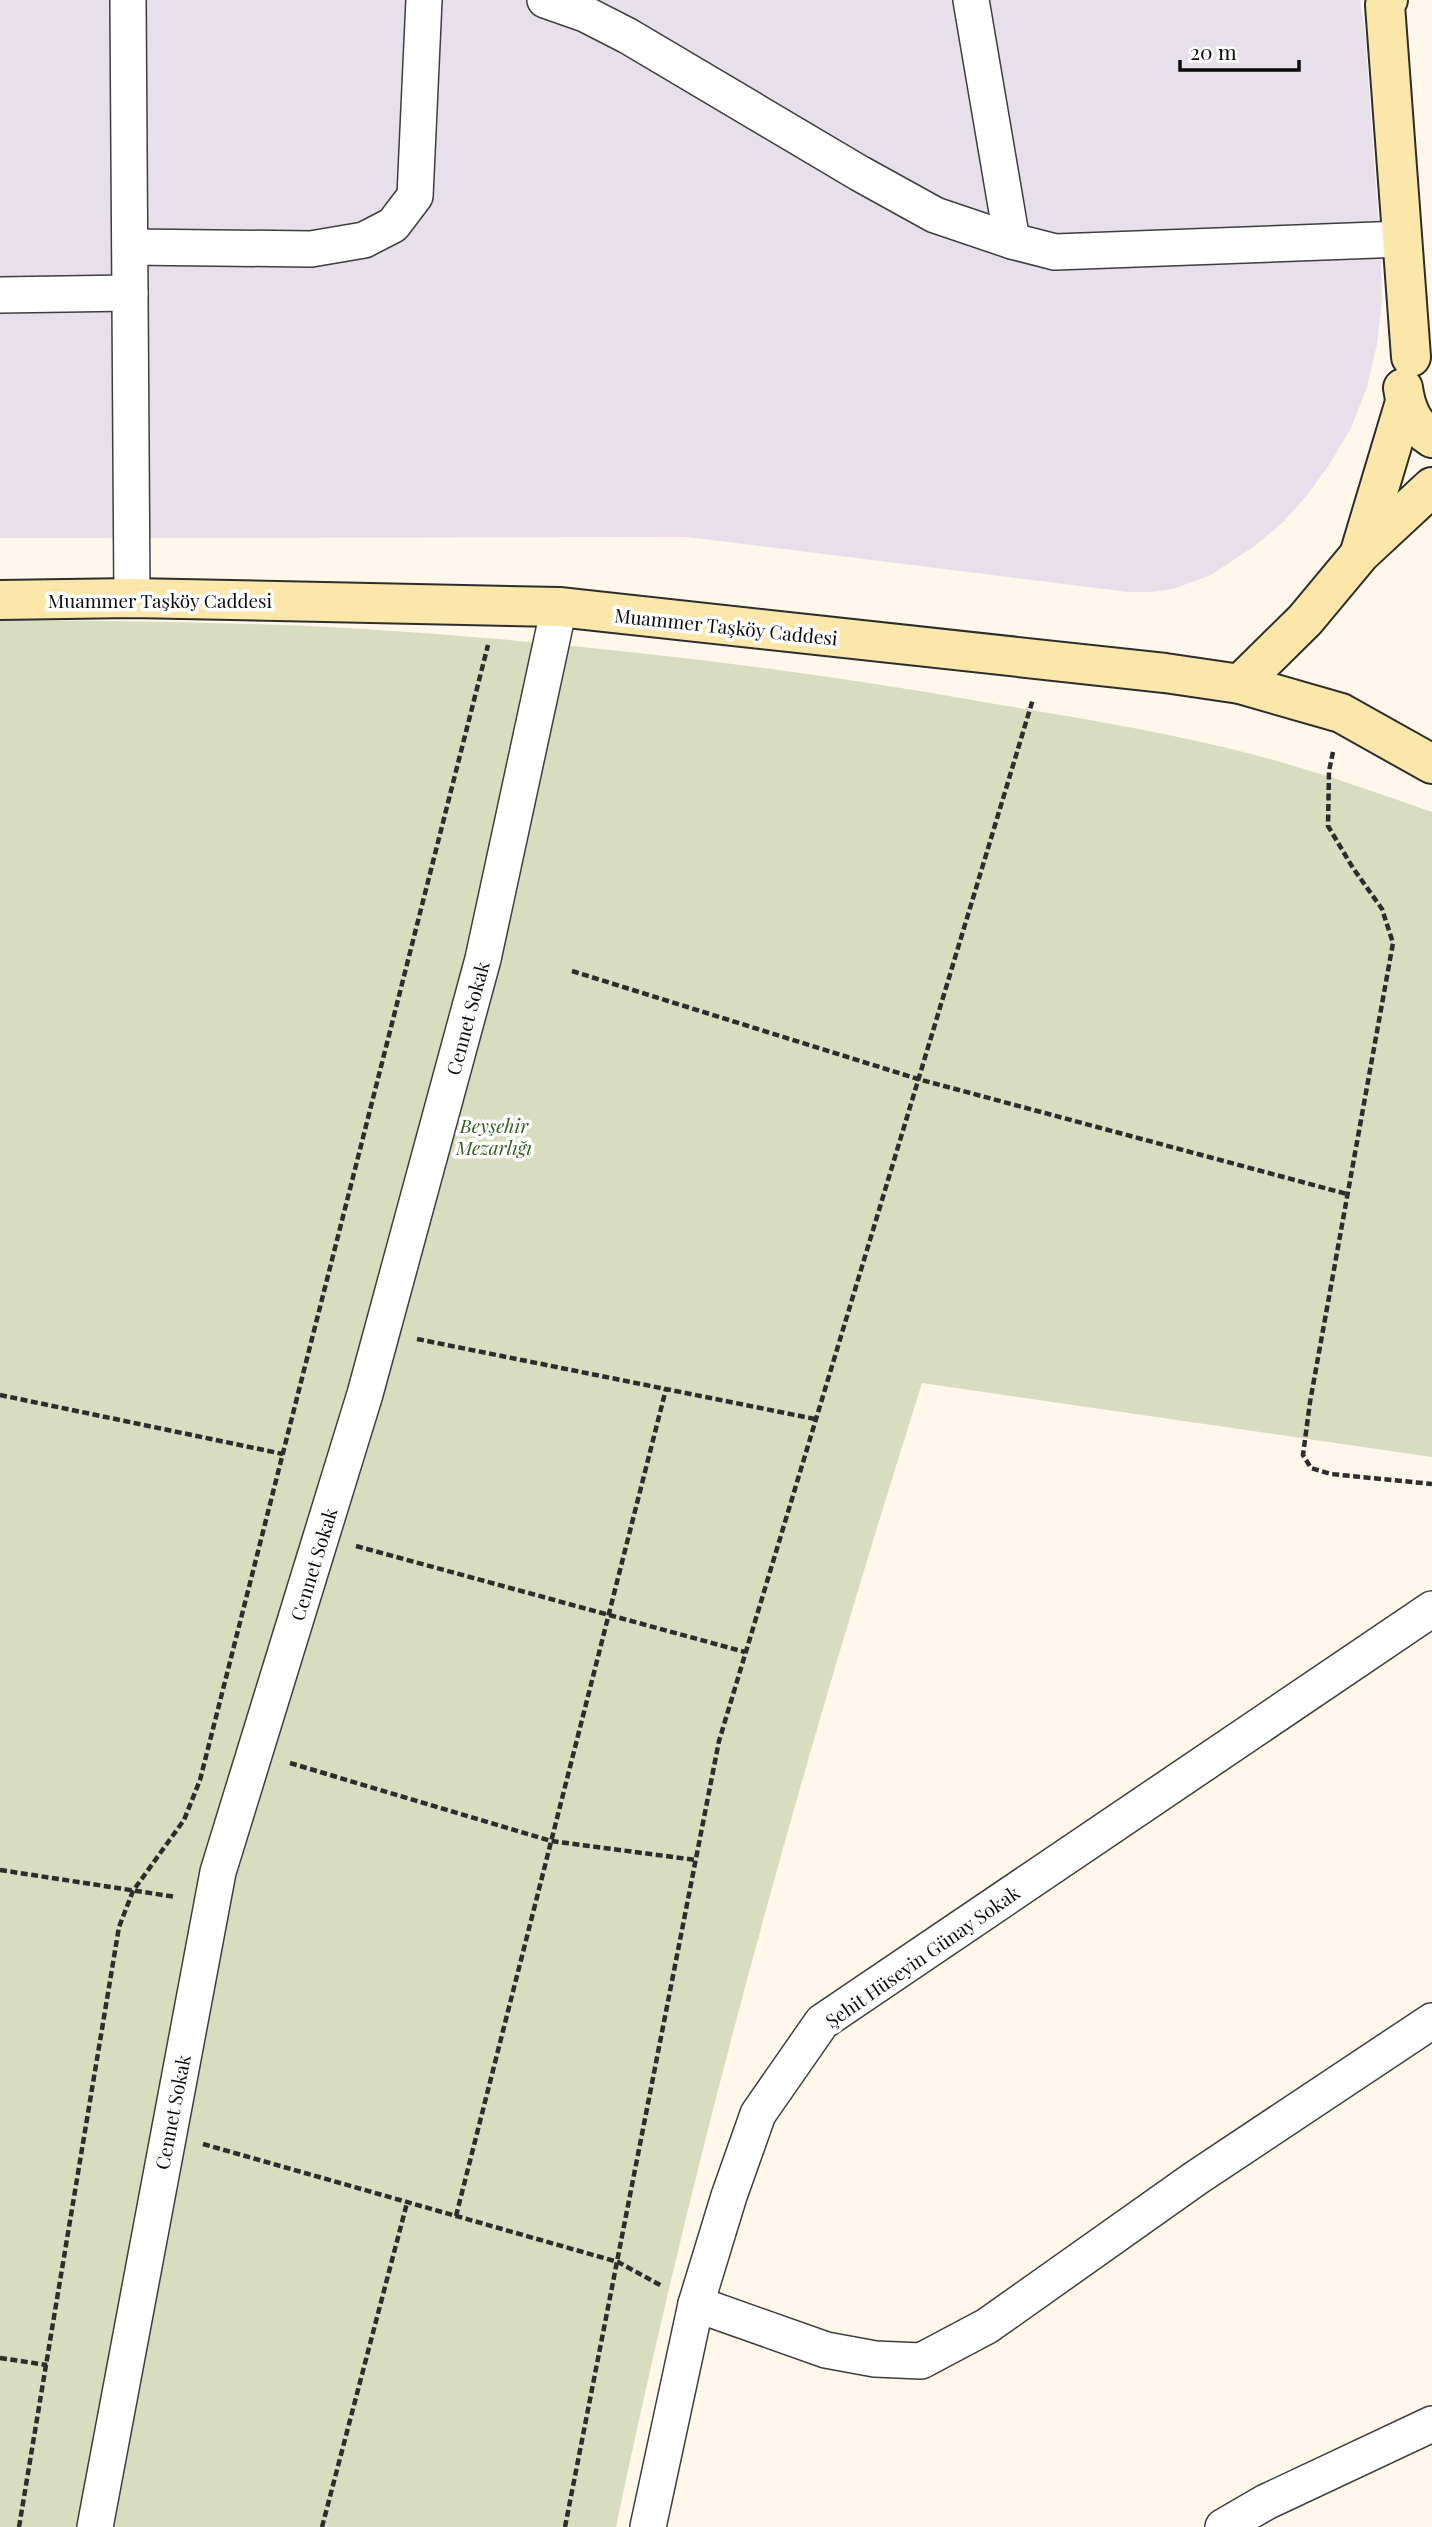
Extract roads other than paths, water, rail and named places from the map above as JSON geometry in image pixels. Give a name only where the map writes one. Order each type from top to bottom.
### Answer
[{"type":"street","points":[[128,0],[132,598]]},
{"type":"street","points":[[130,247],[312,249],[364,240],[393,225],[415,196],[424,0]]},
{"type":"street","points":[[545,0],[585,14],[628,36],[935,215],[1012,241],[1055,252],[1403,239]]},
{"type":"street","points":[[971,0],[1012,241]]},
{"type":"street","points":[[1388,0],[1385,5],[1403,239],[1422,347],[1405,371],[1403,387],[1405,402],[1412,419],[1432,438]]},
{"type":"street","points":[[0,295],[130,293]]},
{"type":"street","points":[[1360,554],[1405,402]]},
{"type":"street","points":[[1240,684],[1305,620],[1360,554],[1432,487]]},
{"type":"street","name":"Muammer Taşköy Caddesi","points":[[0,600],[132,598],[559,607],[1165,673],[1240,684],[1341,713],[1432,764]]},
{"type":"street","name":"Cennet Sokak","points":[[95,2527],[218,1872],[382,1331],[483,960],[559,607]]},
{"type":"street","name":"Şehit Hüseyin Günay Sokak","points":[[648,2527],[696,2304],[729,2196],[758,2114],[822,2022],[1432,1609]]},
{"type":"street","points":[[696,2304],[825,2350],[875,2359],[921,2361],[987,2326],[1196,2178],[1432,2021]]},
{"type":"street","points":[[1223,2527],[1266,2502],[1432,2424]]},
{"type":"park label","name":"Beyşehir Mezarlığı","points":[[494,1136]]}]
